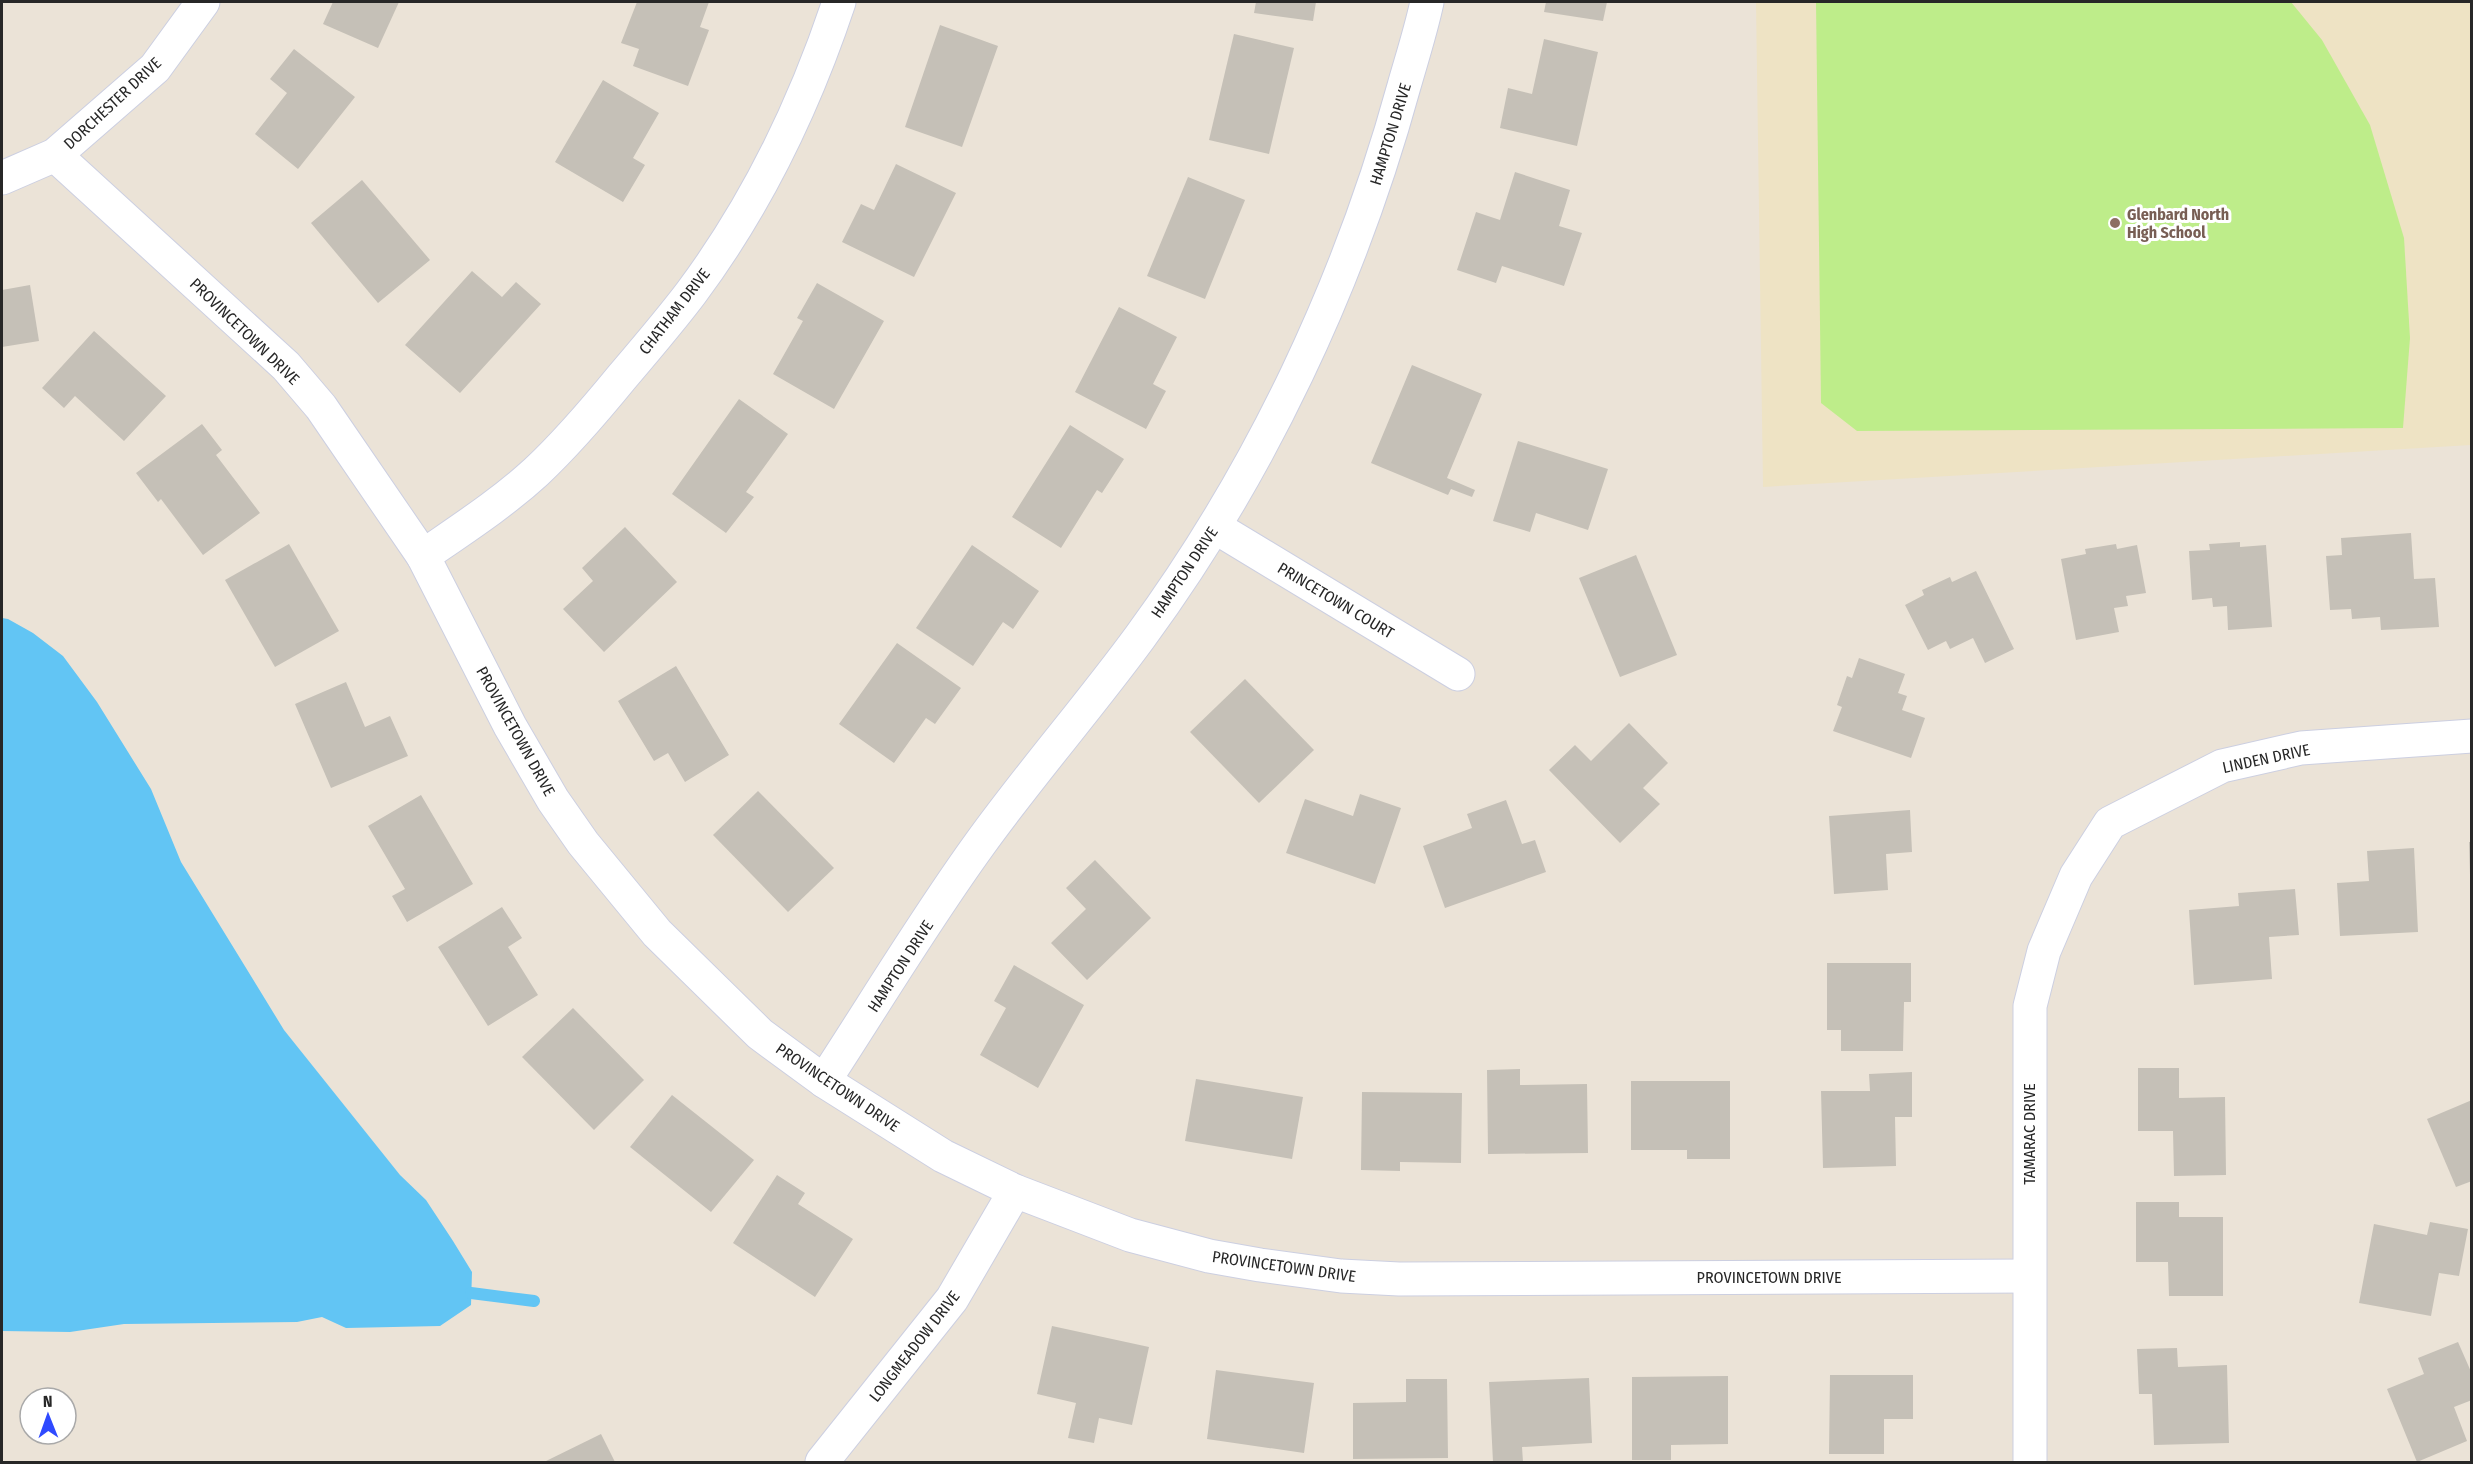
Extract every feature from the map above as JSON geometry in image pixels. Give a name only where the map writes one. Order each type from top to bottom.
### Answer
[{"type":"street","name":"DORCHESTER DRIVE","points":[[2,178],[54,155],[155,68],[202,2]]},
{"type":"street","name":"CHATHAM DRIVE","points":[[423,555],[487,513],[537,471],[586,419],[692,292],[734,229],[768,168],[825,45],[839,2]]},
{"type":"street","name":"HAMPTON DRIVE","points":[[824,1082],[978,846],[1140,636],[1215,527],[1260,447],[1300,369],[1358,231],[1388,144],[1427,2]]},
{"type":"street","name":"PROVINCETOWN DRIVE","points":[[54,155],[286,366],[321,407],[423,555],[510,726],[553,800],[583,843],[657,933],[760,1034],[824,1082],[943,1156],[1015,1191],[1130,1235],[1198,1253],[1260,1265],[1341,1276],[1399,1279],[2029,1276]]},
{"type":"street","name":"PRINCETOWN COURT","points":[[1215,527],[1458,674]]},
{"type":"street","name":"LINDEN DRIVE","points":[[2110,823],[2222,766],[2301,748],[2472,736]]},
{"type":"street","name":"TAMARAC DRIVE","points":[[2030,1462],[2030,1006],[2044,951],[2076,876],[2110,823]]},
{"type":"street","name":"LONGMEADOW DRIVE","points":[[822,1462],[952,1299],[1015,1191]]},
{"type":"shaded area","name":"Glenbard North High School","points":[[1756,2],[2471,2],[2471,445],[1763,487]]},
{"type":"green space","name":"Glenbard North High School","points":[[1816,2],[2291,2],[2322,40],[2370,125],[2404,238],[2410,338],[2403,428],[1857,431],[1821,403]]},
{"type":"water","points":[[2,618],[33,633],[63,656],[97,702],[151,789],[181,862],[284,1030],[400,1175],[426,1200],[453,1241],[472,1272],[471,1305],[440,1326],[346,1328],[322,1317],[297,1322],[124,1324],[70,1332],[2,1331]]},
{"type":"building","points":[[333,2],[399,2],[378,48],[323,24]]},
{"type":"building","points":[[637,2],[709,2],[700,27],[709,30],[688,86],[633,66],[639,49],[621,43]]},
{"type":"building","points":[[1256,2],[1316,2],[1313,21],[1254,13]]},
{"type":"building","points":[[1546,2],[1607,2],[1603,21],[1544,12]]},
{"type":"building","points":[[940,25],[998,46],[962,147],[905,127]]},
{"type":"building","points":[[1234,34],[1294,48],[1269,154],[1209,140]]},
{"type":"building","points":[[1544,39],[1598,52],[1577,146],[1500,128],[1508,88],[1532,94]]},
{"type":"building","points":[[294,49],[355,97],[298,169],[255,134],[287,93],[270,79]]},
{"type":"building","points":[[603,80],[659,113],[633,158],[645,165],[623,202],[555,162]]},
{"type":"building","points":[[896,164],[956,193],[914,277],[842,242],[861,204],[874,210]]},
{"type":"building","points":[[1515,172],[1570,190],[1559,226],[1582,233],[1564,286],[1502,266],[1496,283],[1457,270],[1476,212],[1500,220]]},
{"type":"building","points":[[1188,177],[1245,200],[1205,299],[1147,276]]},
{"type":"building","points":[[362,180],[430,260],[378,303],[311,223]]},
{"type":"building","points":[[472,271],[502,297],[516,282],[541,304],[460,393],[405,345]]},
{"type":"building","points":[[817,283],[884,321],[834,409],[773,374],[803,321],[797,318]]},
{"type":"building","points":[[30,285],[39,341],[2,347],[2,290]]},
{"type":"building","points":[[1119,307],[1177,337],[1153,384],[1166,391],[1146,429],[1075,392]]},
{"type":"building","points":[[94,331],[166,396],[124,441],[75,396],[64,408],[42,388]]},
{"type":"building","points":[[1412,365],[1482,394],[1447,478],[1475,490],[1472,497],[1451,489],[1448,495],[1371,463]]},
{"type":"building","points":[[739,399],[788,434],[746,492],[754,497],[726,533],[672,494]]},
{"type":"building","points":[[202,424],[222,450],[216,455],[260,513],[203,555],[161,499],[158,502],[136,473]]},
{"type":"building","points":[[1070,425],[1124,459],[1102,493],[1097,490],[1061,548],[1012,517]]},
{"type":"building","points":[[1518,441],[1608,469],[1588,530],[1536,513],[1530,532],[1493,521]]},
{"type":"building","points":[[625,527],[677,582],[604,652],[563,609],[593,581],[582,568]]},
{"type":"building","points":[[2411,533],[2414,579],[2435,578],[2439,627],[2381,630],[2380,617],[2352,619],[2351,609],[2330,610],[2326,556],[2342,555],[2341,538]]},
{"type":"building","points":[[2240,542],[2240,547],[2266,545],[2272,627],[2228,630],[2227,606],[2213,607],[2212,598],[2192,600],[2189,551],[2210,550],[2209,544]]},
{"type":"building","points":[[289,544],[339,631],[275,667],[225,580]]},
{"type":"building","points":[[2116,544],[2117,549],[2137,545],[2146,593],[2126,596],[2128,606],[2114,608],[2119,632],[2076,640],[2061,559],[2086,554],[2085,549]]},
{"type":"building","points":[[972,545],[1039,591],[1013,629],[1003,622],[973,666],[916,628]]},
{"type":"building","points":[[1636,555],[1677,655],[1620,677],[1579,578]]},
{"type":"building","points":[[1976,571],[2014,649],[1985,663],[1973,638],[1950,649],[1946,641],[1928,650],[1905,605],[1924,595],[1922,590],[1950,577],[1952,582]]},
{"type":"building","points":[[897,643],[961,688],[935,724],[926,718],[894,763],[839,724]]},
{"type":"building","points":[[1859,658],[1905,674],[1898,693],[1907,696],[1902,710],[1925,718],[1911,758],[1833,731],[1842,707],[1837,705],[1847,676],[1852,678]]},
{"type":"building","points":[[676,666],[729,755],[685,782],[668,753],[654,761],[618,701]]},
{"type":"building","points":[[1245,679],[1314,750],[1259,803],[1190,732]]},
{"type":"building","points":[[346,682],[365,727],[390,716],[408,756],[331,788],[295,704]]},
{"type":"building","points":[[1629,723],[1668,763],[1643,788],[1660,804],[1620,843],[1549,770],[1575,745],[1591,761]]},
{"type":"building","points":[[758,791],[834,868],[788,912],[713,835]]},
{"type":"building","points":[[1360,794],[1401,808],[1375,884],[1286,853],[1305,799],[1353,816]]},
{"type":"building","points":[[421,795],[473,884],[407,922],[392,896],[405,889],[368,826]]},
{"type":"building","points":[[1506,800],[1522,844],[1535,840],[1546,872],[1445,908],[1423,846],[1472,828],[1467,814]]},
{"type":"building","points":[[1910,810],[1912,852],[1886,854],[1888,890],[1834,894],[1829,816]]},
{"type":"building","points":[[2469,842],[2472,842],[2472,875],[2470,875]]},
{"type":"building","points":[[2414,848],[2418,932],[2340,936],[2337,883],[2369,881],[2367,851]]},
{"type":"building","points":[[1095,860],[1151,918],[1087,980],[1051,943],[1086,909],[1066,888]]},
{"type":"building","points":[[2295,889],[2299,935],[2269,937],[2272,979],[2194,985],[2189,910],[2239,906],[2238,893]]},
{"type":"building","points":[[502,907],[522,938],[508,947],[538,995],[488,1026],[438,947]]},
{"type":"building","points":[[1827,963],[1911,963],[1911,1002],[1904,1002],[1903,1051],[1841,1051],[1841,1030],[1827,1030]]},
{"type":"building","points":[[1014,965],[1084,1005],[1038,1088],[980,1055],[1006,1008],[994,1001]]},
{"type":"building","points":[[573,1008],[644,1080],[594,1130],[522,1057]]},
{"type":"building","points":[[2138,1068],[2179,1068],[2179,1098],[2225,1097],[2226,1175],[2174,1176],[2173,1131],[2138,1131]]},
{"type":"building","points":[[1520,1069],[1520,1085],[1587,1084],[1588,1153],[1488,1154],[1487,1070]]},
{"type":"building","points":[[1912,1072],[1912,1117],[1895,1117],[1896,1166],[1823,1168],[1821,1091],[1870,1091],[1869,1074]]},
{"type":"building","points":[[1196,1079],[1303,1097],[1292,1159],[1185,1141]]},
{"type":"building","points":[[1631,1081],[1730,1081],[1730,1159],[1687,1159],[1687,1150],[1631,1150]]},
{"type":"building","points":[[1362,1092],[1462,1093],[1461,1163],[1400,1162],[1400,1171],[1361,1170]]},
{"type":"building","points":[[672,1095],[754,1160],[711,1212],[630,1147]]},
{"type":"building","points":[[2472,1100],[2472,1181],[2456,1187],[2427,1119]]},
{"type":"building","points":[[777,1175],[805,1193],[798,1204],[853,1239],[815,1297],[733,1243]]},
{"type":"building","points":[[2136,1202],[2179,1202],[2179,1217],[2223,1217],[2223,1296],[2169,1296],[2168,1262],[2136,1262]]},
{"type":"building","points":[[2430,1222],[2468,1229],[2459,1276],[2439,1273],[2431,1316],[2359,1303],[2374,1224],[2427,1235]]},
{"type":"building","points":[[1052,1326],[1149,1347],[1132,1425],[1099,1418],[1094,1443],[1068,1438],[1076,1403],[1037,1394]]},
{"type":"building","points":[[2458,1342],[2472,1374],[2472,1400],[2454,1407],[2467,1441],[2417,1462],[2387,1389],[2424,1374],[2418,1358]]},
{"type":"building","points":[[2177,1348],[2178,1367],[2227,1365],[2229,1443],[2154,1445],[2152,1394],[2139,1394],[2137,1349]]},
{"type":"building","points":[[1216,1370],[1314,1383],[1304,1453],[1207,1439]]},
{"type":"building","points":[[1830,1375],[1913,1375],[1913,1419],[1884,1419],[1884,1454],[1829,1454]]},
{"type":"building","points":[[1728,1376],[1728,1444],[1671,1445],[1671,1460],[1632,1460],[1632,1377]]},
{"type":"building","points":[[1589,1378],[1592,1443],[1522,1447],[1523,1462],[1493,1462],[1489,1382]]},
{"type":"building","points":[[1406,1379],[1447,1379],[1448,1458],[1353,1459],[1353,1403],[1406,1402]]},
{"type":"building","points":[[601,1434],[615,1462],[544,1462]]},
{"type":"waterway","points":[[471,1293],[534,1301]]},
{"type":"place","name":"Glenbard North High School","points":[[2115,223]]}]
